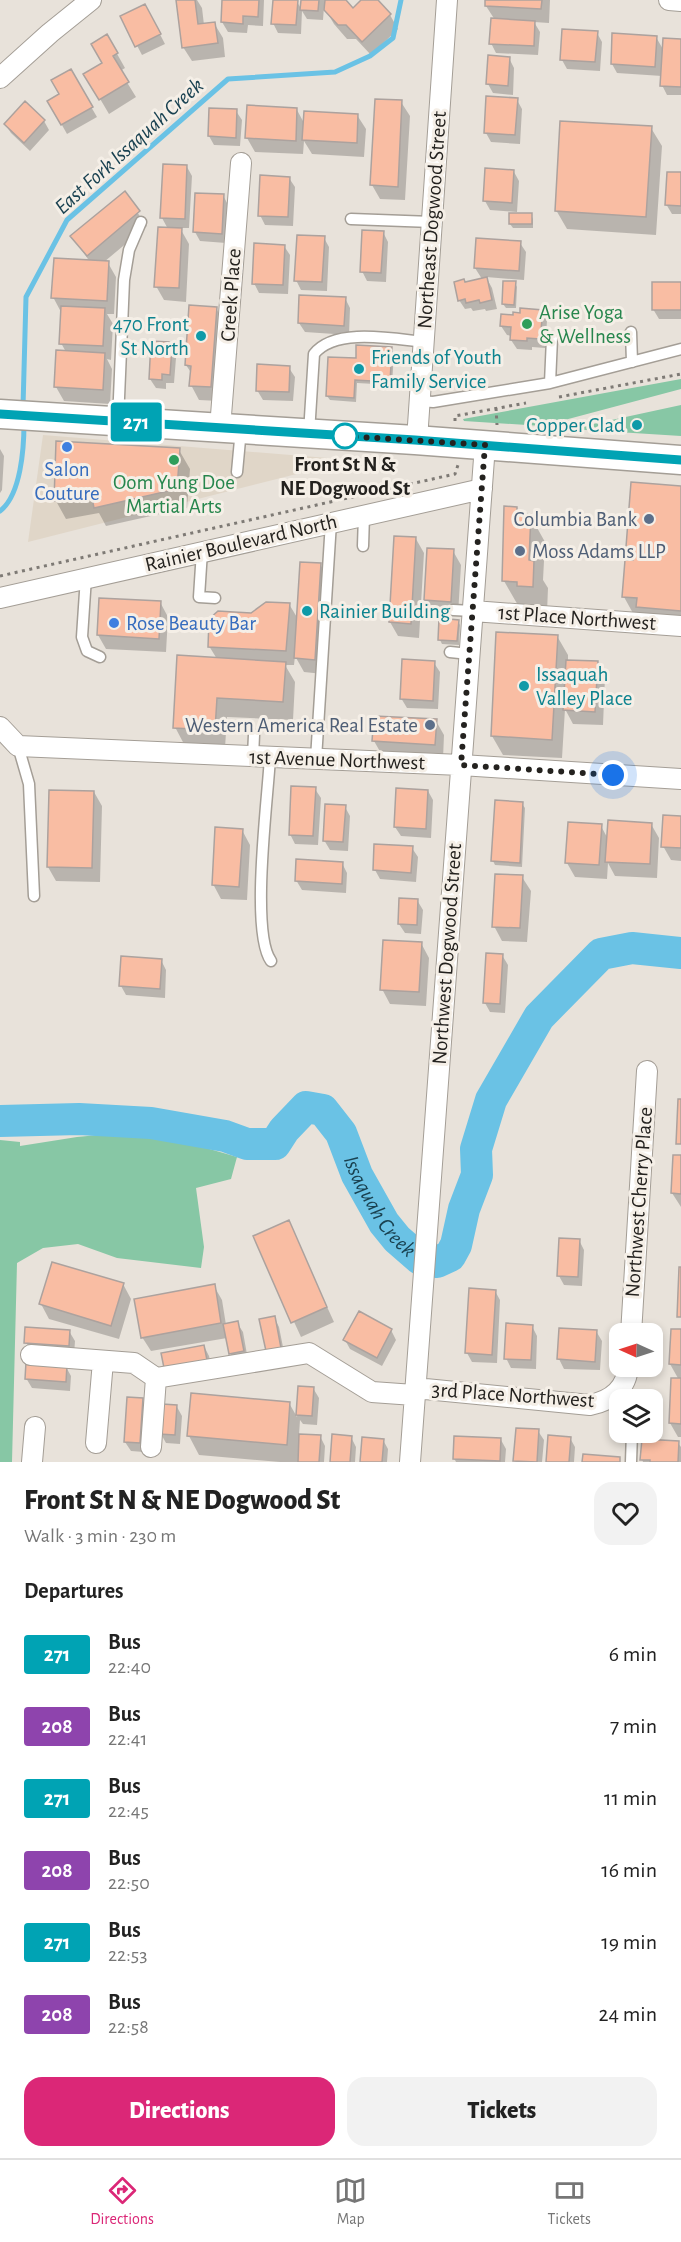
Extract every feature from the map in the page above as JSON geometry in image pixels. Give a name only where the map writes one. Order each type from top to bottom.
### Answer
[{"type":"main road","points":[[3,414],[417,440],[490,433],[681,460]]},
{"type":"street","points":[[0,78],[91,0]]},
{"type":"street","name":"Northeast Dogwood Street","points":[[417,440],[447,0]]},
{"type":"street","points":[[669,0],[681,1]]},
{"type":"street","name":"Creek Place","points":[[231,428],[241,163]]},
{"type":"street","name":"Northwest Dogwood Street","points":[[410,1462],[461,765],[460,653],[472,611],[482,489],[490,433]]},
{"type":"street","name":"Rainier Boulevard North","points":[[0,598],[482,489]]},
{"type":"street","name":"1st Place Northwest","points":[[472,611],[681,626]]},
{"type":"street","points":[[0,727],[18,746]]},
{"type":"street","name":"1st Avenue Northwest","points":[[18,746],[316,759],[357,754],[461,765],[681,779]]},
{"type":"street","name":"Northwest Cherry Place","points":[[631,1323],[647,1071]]},
{"type":"street","name":"3rd Place Northwest","points":[[156,1378],[309,1353],[372,1392],[415,1392],[590,1405],[609,1400]]},
{"type":"street","points":[[31,1355],[134,1363],[156,1378],[151,1447]]},
{"type":"street","points":[[96,1443],[103,1361]]},
{"type":"street","points":[[32,1462],[35,1427]]},
{"type":"lane","points":[[351,219],[432,222]]},
{"type":"lane","points":[[118,421],[124,280],[129,250],[141,222]]},
{"type":"lane","points":[[631,332],[632,362]]},
{"type":"lane","points":[[309,433],[314,354],[319,347],[339,339],[367,338],[424,342]]},
{"type":"lane","points":[[550,383],[552,338]]},
{"type":"lane","points":[[420,401],[433,402],[550,383],[681,349]]},
{"type":"lane","points":[[231,428],[237,472]]},
{"type":"lane","points":[[363,546],[364,515]]},
{"type":"lane","points":[[316,759],[331,522]]},
{"type":"lane","points":[[202,551],[199,597],[215,598]]},
{"type":"lane","points":[[86,577],[82,637],[87,651],[100,657]]},
{"type":"lane","points":[[453,610],[472,611]]},
{"type":"lane","points":[[254,735],[261,757],[261,923],[266,953],[271,961]]},
{"type":"lane","points":[[18,746],[29,784],[34,896]]},
{"type":"lane","points":[[631,1462],[632,1443]]},
{"type":"path","points":[[554,398],[681,374]]},
{"type":"path","points":[[454,424],[455,416],[531,402]]},
{"type":"path","points":[[490,433],[496,408]]},
{"type":"path","points":[[0,576],[455,474],[459,464],[465,465]]},
{"type":"shaded area","points":[[43,435],[352,460],[28,542]]},
{"type":"green space","points":[[681,379],[681,389],[542,426],[464,421],[463,419]]},
{"type":"green space","points":[[681,405],[681,436],[570,429]]},
{"type":"green space","points":[[130,1132],[182,1141],[237,1157],[231,1179],[196,1188],[204,1247],[201,1268],[117,1258],[78,1244],[43,1248],[17,1263],[12,1462],[0,1462],[0,1140],[20,1142],[20,1146]]},
{"type":"building","points":[[176,0],[195,0],[198,24],[215,22],[218,43],[182,48]]},
{"type":"building","points":[[222,0],[259,0],[258,17],[243,16],[243,24],[221,22]]},
{"type":"building","points":[[273,0],[298,0],[296,25],[271,24]]},
{"type":"building","points":[[301,0],[319,0],[318,11],[300,10]]},
{"type":"building","points":[[325,0],[346,0],[353,8],[361,0],[378,0],[391,14],[362,42],[346,25],[338,25],[324,10]]},
{"type":"building","points":[[485,0],[542,0],[541,9],[485,6]]},
{"type":"building","points":[[145,4],[161,34],[135,47],[120,16]]},
{"type":"building","points":[[491,18],[535,21],[534,46],[489,44]]},
{"type":"building","points":[[562,29],[598,31],[595,62],[560,60]]},
{"type":"building","points":[[612,33],[657,36],[655,67],[611,64]]},
{"type":"building","points":[[107,34],[118,53],[113,56],[129,82],[99,100],[83,74],[102,63],[91,44]]},
{"type":"building","points":[[663,38],[681,39],[681,87],[660,86]]},
{"type":"building","points":[[488,55],[510,57],[508,86],[486,84]]},
{"type":"building","points":[[71,69],[93,107],[61,125],[47,101],[59,94],[51,80]]},
{"type":"building","points":[[486,96],[518,98],[515,135],[484,133]]},
{"type":"building","points":[[375,99],[402,100],[398,187],[370,185]]},
{"type":"building","points":[[25,101],[45,120],[24,143],[4,124]]},
{"type":"building","points":[[247,105],[297,108],[296,141],[245,138]]},
{"type":"building","points":[[209,108],[237,109],[236,138],[208,136]]},
{"type":"building","points":[[304,111],[358,114],[357,143],[302,140]]},
{"type":"building","points":[[560,121],[652,126],[646,217],[555,211]]},
{"type":"building","points":[[163,164],[187,165],[185,219],[160,218]]},
{"type":"building","points":[[485,168],[514,170],[512,203],[483,201]]},
{"type":"building","points":[[667,172],[681,172],[681,206],[665,205]]},
{"type":"building","points":[[260,175],[290,177],[288,217],[258,216]]},
{"type":"building","points":[[125,191],[140,211],[87,256],[70,236]]},
{"type":"building","points":[[195,193],[224,194],[222,234],[193,232]]},
{"type":"building","points":[[509,213],[532,213],[532,224],[509,224]]},
{"type":"building","points":[[158,227],[182,228],[179,288],[154,287]]},
{"type":"building","points":[[362,230],[384,231],[381,273],[360,272]]},
{"type":"building","points":[[297,235],[325,236],[322,282],[294,281]]},
{"type":"building","points":[[476,238],[521,241],[519,271],[474,268]]},
{"type":"building","points":[[254,243],[285,245],[283,285],[252,284]]},
{"type":"building","points":[[54,258],[109,261],[107,301],[51,298]]},
{"type":"building","points":[[487,277],[492,300],[480,303],[479,300],[466,303],[465,299],[458,301],[454,282]]},
{"type":"building","points":[[503,281],[516,281],[514,305],[502,304]]},
{"type":"building","points":[[652,282],[681,282],[681,310],[652,310]]},
{"type":"building","points":[[299,295],[346,297],[344,326],[298,323]]},
{"type":"building","name":"470 Front St North","points":[[189,305],[217,307],[211,387],[189,386],[191,366],[185,365]]},
{"type":"building","points":[[61,306],[105,308],[103,346],[59,344]]},
{"type":"building","points":[[520,308],[543,310],[540,339],[510,340],[511,327],[500,326],[501,314],[520,313]]},
{"type":"building","points":[[151,341],[169,342],[169,347],[172,347],[170,375],[162,374],[162,380],[149,379]]},
{"type":"building","name":"Friends of Youth Family Service","points":[[356,345],[392,347],[390,382],[355,380],[354,398],[326,396],[328,357],[356,358]]},
{"type":"building","points":[[56,350],[105,353],[103,390],[54,387]]},
{"type":"building","points":[[257,364],[290,366],[289,392],[256,391]]},
{"type":"building","points":[[56,441],[180,448],[177,489],[94,508],[91,493],[54,501]]},
{"type":"building","points":[[631,482],[681,486],[681,611],[636,607],[637,598],[622,597],[625,560],[633,560],[634,548],[626,547]]},
{"type":"building","points":[[504,506],[517,507],[517,513],[531,514],[529,560],[534,561],[533,587],[517,586],[517,582],[502,581]]},
{"type":"building","points":[[394,536],[416,537],[411,624],[389,622]]},
{"type":"building","points":[[427,548],[454,549],[451,602],[424,600]]},
{"type":"building","name":"Rainier Building","points":[[300,562],[321,563],[315,660],[294,658]]},
{"type":"building","points":[[99,598],[161,601],[159,639],[97,635]]},
{"type":"building","points":[[266,602],[290,603],[286,651],[208,647],[209,619],[218,611],[251,613]]},
{"type":"building","points":[[439,618],[459,620],[457,641],[438,640]]},
{"type":"building","name":"Issaquah Valley Place","points":[[496,632],[558,635],[552,740],[491,736]]},
{"type":"building","points":[[177,655],[286,662],[283,702],[217,698],[215,730],[173,728]]},
{"type":"building","points":[[402,659],[435,661],[433,701],[400,699]]},
{"type":"building","points":[[566,660],[598,661],[595,712],[563,710]]},
{"type":"building","points":[[374,716],[437,719],[435,745],[372,741]]},
{"type":"building","points":[[291,786],[316,787],[313,836],[289,835]]},
{"type":"building","points":[[396,788],[428,790],[426,829],[394,827]]},
{"type":"building","points":[[49,790],[94,791],[92,868],[47,867]]},
{"type":"building","points":[[495,800],[523,802],[520,863],[491,861]]},
{"type":"building","points":[[325,804],[346,805],[343,842],[323,841]]},
{"type":"building","points":[[663,815],[681,816],[681,848],[661,847]]},
{"type":"building","points":[[608,820],[652,823],[650,864],[605,862]]},
{"type":"building","points":[[568,822],[602,824],[599,865],[565,863]]},
{"type":"building","points":[[215,827],[243,829],[239,887],[212,885]]},
{"type":"building","points":[[374,844],[413,846],[411,873],[373,870]]},
{"type":"building","points":[[296,859],[343,862],[342,884],[295,881]]},
{"type":"building","points":[[495,874],[523,875],[520,928],[492,927]]},
{"type":"building","points":[[399,898],[418,899],[417,925],[398,924]]},
{"type":"building","points":[[383,940],[422,942],[419,992],[380,990]]},
{"type":"building","points":[[486,953],[503,954],[500,1004],[483,1003]]},
{"type":"building","points":[[121,956],[162,959],[160,989],[119,986]]},
{"type":"building","points":[[678,1099],[681,1099],[681,1144],[676,1144]]},
{"type":"building","points":[[673,1155],[681,1155],[681,1194],[671,1193]]},
{"type":"building","points":[[289,1220],[327,1307],[291,1323],[253,1236]]},
{"type":"building","points":[[559,1238],[580,1239],[578,1277],[557,1276]]},
{"type":"building","points":[[52,1262],[124,1283],[111,1326],[39,1304]]},
{"type":"building","points":[[679,1267],[681,1267],[681,1317],[677,1317]]},
{"type":"building","points":[[215,1284],[221,1323],[141,1338],[134,1299]]},
{"type":"building","points":[[469,1288],[496,1290],[492,1355],[465,1353]]},
{"type":"building","points":[[359,1311],[392,1329],[377,1358],[343,1340]]},
{"type":"building","points":[[275,1316],[281,1348],[266,1351],[259,1319]]},
{"type":"building","points":[[238,1321],[244,1351],[229,1354],[223,1324]]},
{"type":"building","points":[[506,1323],[533,1325],[531,1360],[504,1359]]},
{"type":"building","points":[[25,1327],[70,1330],[69,1346],[24,1343]]},
{"type":"building","points":[[559,1328],[597,1330],[595,1362],[557,1359]]},
{"type":"building","points":[[671,1329],[681,1329],[681,1365],[669,1364]]},
{"type":"building","points":[[204,1345],[207,1360],[164,1368],[161,1353]]},
{"type":"building","points":[[26,1362],[67,1365],[66,1382],[25,1379]]},
{"type":"building","points":[[671,1378],[681,1378],[681,1424],[669,1423]]},
{"type":"building","points":[[298,1386],[314,1387],[312,1416],[296,1415]]},
{"type":"building","points":[[191,1393],[290,1402],[287,1445],[187,1436]]},
{"type":"building","points":[[127,1397],[143,1398],[140,1443],[124,1442]]},
{"type":"building","points":[[162,1404],[177,1405],[175,1435],[159,1434]]},
{"type":"building","points":[[516,1428],[539,1429],[537,1462],[513,1461]]},
{"type":"building","points":[[299,1434],[321,1435],[319,1462],[298,1462]]},
{"type":"building","points":[[332,1434],[352,1436],[350,1462],[330,1462]]},
{"type":"building","points":[[548,1435],[571,1437],[569,1462],[546,1462]]},
{"type":"building","points":[[454,1436],[501,1438],[500,1461],[453,1459]]},
{"type":"building","points":[[362,1437],[384,1439],[382,1462],[360,1462]]},
{"type":"building","points":[[679,1441],[678,1462],[640,1460],[642,1443]]},
{"type":"building","points":[[583,1454],[620,1457],[620,1462],[582,1462]]},
{"type":"waterway","name":"East Fork Issaquah Creek","points":[[23,407],[26,297],[67,220],[228,79],[335,72],[370,56],[393,38],[401,0]]},
{"type":"waterway","name":"East Fork Issaquah Creek","points":[[0,511],[7,504],[17,483],[22,458],[24,423]]},
{"type":"waterway","name":"Issaquah Creek","points":[[0,1121],[79,1119],[151,1123],[225,1136],[247,1144],[275,1144],[284,1130],[306,1107],[323,1110],[341,1133],[357,1175],[384,1223],[397,1239],[420,1259],[437,1262],[450,1256],[456,1245],[464,1209],[477,1175],[476,1149],[491,1100],[539,1017],[601,954],[632,948],[681,953]]},
{"type":"bus line","name":"271","points":[[0,414],[415,440],[681,460]]},
{"type":"place","name":"Arise Yoga & Wellness","points":[[527,324]]},
{"type":"place","name":"470 Front St North","points":[[201,336]]},
{"type":"place","name":"Friends of Youth Family Service","points":[[359,369]]},
{"type":"place","name":"Copper Clad","points":[[637,425]]},
{"type":"place","name":"Front St N & NE Dogwood St","points":[[345,436]]},
{"type":"place","name":"Salon Couture","points":[[67,447]]},
{"type":"place","name":"Oom Yung Doe Martial Arts","points":[[174,460]]},
{"type":"place","name":"Columbia Bank","points":[[649,519]]},
{"type":"place","name":"Moss Adams LLP","points":[[520,551]]},
{"type":"place","name":"Rainier Building","points":[[307,611]]},
{"type":"place","name":"Rose Beauty Bar","points":[[114,623]]},
{"type":"place","name":"Issaquah Valley Place","points":[[524,686]]},
{"type":"place","name":"Western America Real Estate","points":[[430,725]]},
{"type":"route","points":[[345,436],[485,445],[461,765],[613,775]]}]
